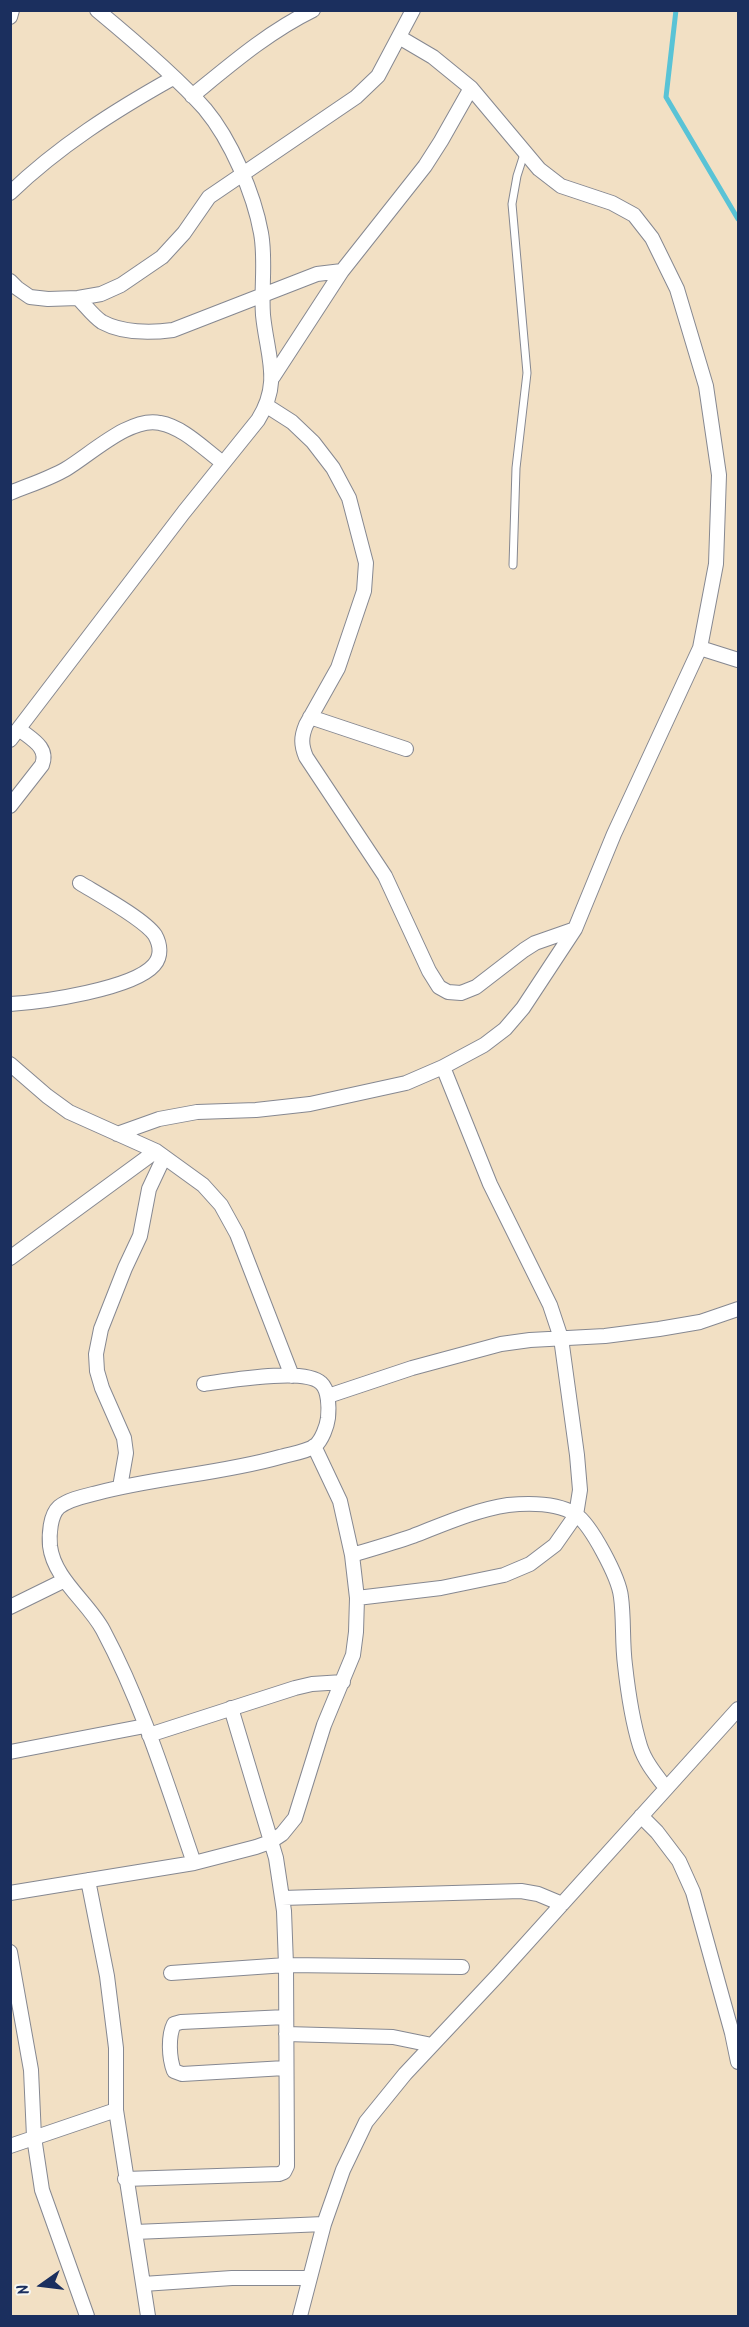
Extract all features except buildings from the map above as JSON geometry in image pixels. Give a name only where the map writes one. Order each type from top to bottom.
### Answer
[{"type":"street","points":[[10,17],[12,10]]},
{"type":"street","points":[[98,10],[205,110],[222,135],[242,175],[254,205],[261,234],[264,261],[262,297],[273,377]]},
{"type":"street","points":[[192,96],[233,62],[294,20],[313,10]]},
{"type":"street","points":[[13,287],[30,297],[48,299],[78,298],[100,294],[121,285],[162,257],[184,233],[209,197],[356,97],[378,76],[413,10]]},
{"type":"street","points":[[117,1134],[159,1119],[197,1112],[256,1110],[310,1104],[406,1083],[444,1067],[484,1045],[505,1029],[523,1008],[575,929],[618,824],[700,648],[716,564],[720,475],[706,386],[677,289],[652,238],[634,215],[612,203],[561,186],[539,168],[471,88],[433,57],[399,37]]},
{"type":"street","points":[[10,194],[39,166],[79,136],[121,107],[173,78]]},
{"type":"street","points":[[10,806],[45,758],[38,744],[15,735],[267,406],[273,377],[342,271],[425,166],[471,88]]},
{"type":"street","points":[[78,298],[104,322],[122,328],[153,333],[173,330],[317,274],[342,271]]},
{"type":"street","points":[[267,406],[292,422],[314,442],[333,468],[349,498],[366,563],[364,591],[338,668],[310,717],[302,735],[302,745],[306,756],[385,876],[429,971],[439,987],[448,992],[461,993],[476,987],[535,943],[575,929]]},
{"type":"street","points":[[10,493],[65,470],[141,422],[160,423],[178,430],[223,463]]},
{"type":"street","points":[[700,648],[738,660]]},
{"type":"street","points":[[310,717],[406,749]]},
{"type":"street","points":[[10,1004],[92,992],[129,980],[154,966],[159,957],[159,946],[154,934],[140,922],[80,883]]},
{"type":"street","points":[[10,1064],[69,1112],[160,1154],[203,1185],[221,1205],[237,1234],[292,1376]]},
{"type":"street","points":[[357,1598],[441,1588],[504,1575],[530,1564],[555,1545],[576,1515],[580,1490],[561,1338],[550,1305],[490,1184],[444,1067]]},
{"type":"street","points":[[10,1258],[160,1154]]},
{"type":"street","points":[[120,1487],[126,1453],[124,1438],[102,1388],[97,1371],[96,1354],[100,1329],[125,1268],[136,1249],[149,1189],[160,1154]]},
{"type":"street","points":[[327,1396],[412,1368],[501,1344],[605,1336],[659,1329],[700,1322],[738,1309]]},
{"type":"street","points":[[194,1863],[147,1730],[123,1671],[102,1627],[65,1580],[50,1546],[52,1519],[58,1508],[75,1499],[120,1487],[265,1462],[314,1446],[323,1435],[328,1418],[327,1396],[321,1383],[309,1378],[292,1376],[261,1377],[204,1384]]},
{"type":"street","points":[[11,1892],[194,1863],[270,1842],[282,1834],[295,1818],[324,1725],[352,1655],[357,1598],[352,1555],[340,1501],[314,1446]]},
{"type":"street","points":[[352,1555],[398,1541],[470,1514],[508,1506],[535,1504],[576,1515],[586,1526],[614,1570],[621,1595],[625,1665],[640,1748],[648,1765],[666,1788]]},
{"type":"street","points":[[10,1607],[65,1580]]},
{"type":"street","points":[[10,1752],[147,1730],[312,1684],[343,1682]]},
{"type":"street","points":[[125,2179],[279,2174],[284,2172],[287,2166],[286,1965],[282,1898],[276,1858],[231,1708]]},
{"type":"street","points":[[300,2316],[324,2224],[343,2170],[366,2122],[405,2074],[738,1709]]},
{"type":"street","points":[[641,1816],[657,1832],[679,1861],[693,1892],[738,2062]]},
{"type":"street","points":[[88,1880],[107,1976],[116,2048],[116,2110],[148,2316]]},
{"type":"street","points":[[282,1898],[521,1891],[538,1894],[561,1904]]},
{"type":"street","points":[[10,1952],[31,2070],[34,2137],[42,2190],[87,2316]]},
{"type":"street","points":[[171,1973],[286,1965],[462,1967]]},
{"type":"street","points":[[285,2068],[182,2074],[174,2071],[171,2064],[171,2031],[174,2024],[181,2022],[286,2017]]},
{"type":"street","points":[[286,2034],[393,2037],[432,2045]]},
{"type":"street","points":[[10,2146],[116,2110]]},
{"type":"street","points":[[135,2232],[324,2224]]},
{"type":"street","points":[[143,2284],[232,2278],[309,2278]]},
{"type":"lane","points":[[513,565],[516,468],[528,373],[512,204],[517,176],[525,151]]},
{"type":"waterway","points":[[676,10],[666,97],[738,219]]}]
